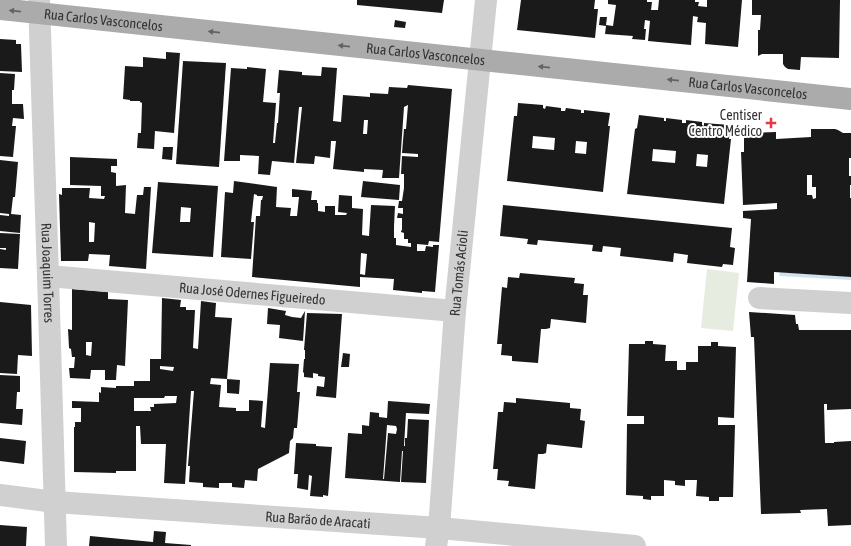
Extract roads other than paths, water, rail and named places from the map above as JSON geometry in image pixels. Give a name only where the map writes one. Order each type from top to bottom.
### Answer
[{"type":"main road","name":"Rua Carlos Vasconcelos","points":[[0,9],[39,7],[480,60],[851,99]]},
{"type":"street","name":"Rua Tomás Acioli","points":[[438,537],[455,311],[486,0]]},
{"type":"street","name":"Rua Joaquim Torres","points":[[39,7],[56,546]]},
{"type":"street","name":"Rua José Odernes Figueiredo","points":[[48,276],[455,311]]},
{"type":"street","points":[[759,298],[851,303]]},
{"type":"street","name":"Rua Barão de Aracati","points":[[0,495],[55,502],[438,537],[635,546]]},
{"type":"water","points":[[780,272],[851,277],[851,280],[779,276]]},
{"type":"place","name":"Centiser Centro Médico","points":[[771,123]]}]
